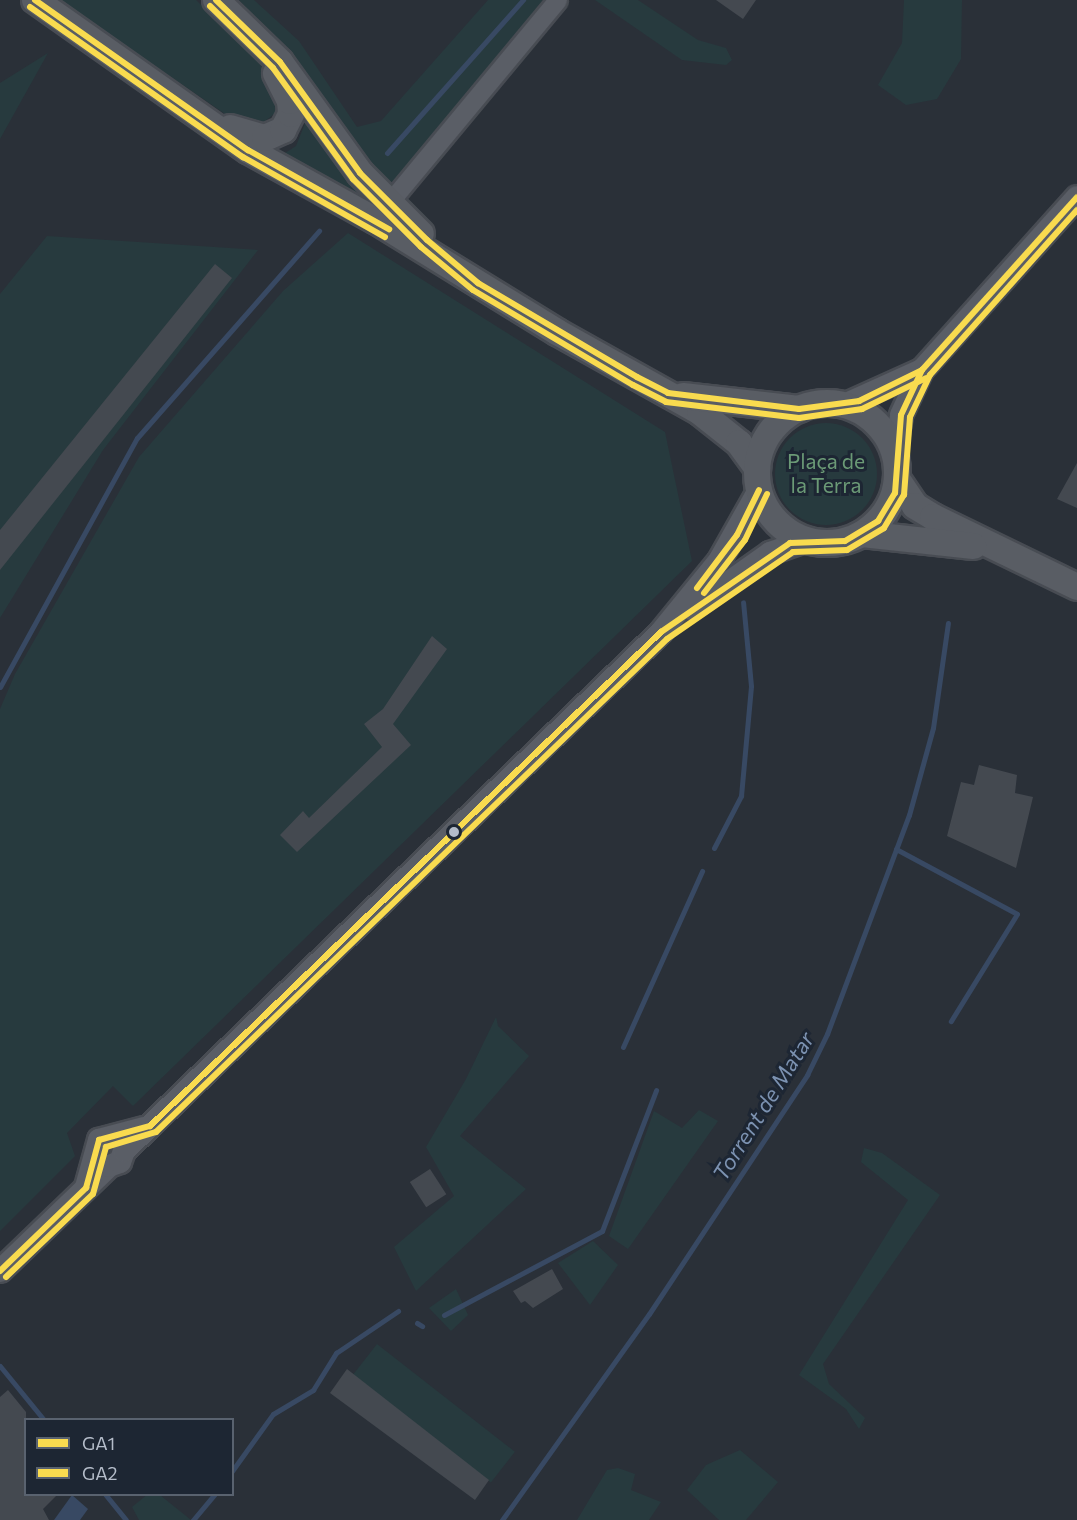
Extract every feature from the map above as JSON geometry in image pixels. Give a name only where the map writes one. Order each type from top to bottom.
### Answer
[{"type":"main road","points":[[35,0],[285,173],[375,220],[478,283],[668,393],[739,443],[776,521],[807,540],[832,543],[862,534],[994,550]]},
{"type":"main road","points":[[216,0],[280,62],[388,205],[478,283]]},
{"type":"main road","points":[[210,120],[264,138],[288,124],[290,101],[260,44]]},
{"type":"main road","points":[[668,393],[799,409]]},
{"type":"main road","points":[[758,479],[772,429],[799,409],[821,403],[844,405],[876,423],[895,454],[897,479],[886,511],[862,534]]},
{"type":"main road","points":[[897,479],[915,506],[994,550],[1077,587]]},
{"type":"street","points":[[388,205],[558,0]]},
{"type":"street","points":[[895,454],[901,416],[922,370],[1077,197]]},
{"type":"street","points":[[844,405],[922,370]]},
{"type":"street","points":[[0,1271],[86,1188],[111,1153],[150,1126],[661,632],[719,561],[758,479]]},
{"type":"street","points":[[661,632],[770,554],[807,540]]},
{"type":"green space","points":[[59,0],[196,0],[260,64],[280,99],[278,111],[260,125],[228,116]]},
{"type":"green space","points":[[239,0],[254,0],[299,41],[357,127],[381,121],[488,0],[543,0],[397,181],[384,183],[297,65]]},
{"type":"green space","points":[[595,0],[638,0],[698,40],[726,48],[732,60],[726,65],[682,60]]},
{"type":"green space","points":[[904,0],[962,0],[961,59],[937,99],[906,105],[878,85],[902,43]]},
{"type":"green space","points":[[48,53],[0,139],[0,83]]},
{"type":"green space","points":[[308,116],[374,205],[282,155],[296,146]]},
{"type":"green space","points":[[348,233],[665,432],[692,561],[133,1106],[113,1086],[67,1133],[75,1156],[0,1231],[0,709],[15,674],[139,457],[283,291]]},
{"type":"green space","points":[[47,236],[258,250],[103,450],[0,618],[0,294]]},
{"type":"green space","name":"Plaça de la Terra","points":[[826,423],[845,427],[862,438],[873,455],[877,474],[873,493],[862,510],[845,521],[826,525],[807,521],[790,510],[779,493],[775,474],[779,455],[790,438],[807,427]]},
{"type":"green space","points":[[496,1017],[498,1026],[529,1056],[460,1136],[526,1189],[416,1291],[394,1247],[454,1196],[426,1147],[466,1079]]},
{"type":"green space","points":[[699,1110],[718,1121],[628,1249],[609,1236],[654,1111],[682,1128]]},
{"type":"green space","points":[[864,1148],[882,1153],[940,1195],[823,1364],[829,1384],[865,1418],[859,1429],[846,1409],[799,1375],[908,1200],[861,1162]]},
{"type":"green space","points":[[593,1241],[618,1265],[590,1305],[558,1263]]},
{"type":"green space","points":[[456,1289],[468,1315],[451,1331],[429,1308]]},
{"type":"green space","points":[[377,1344],[515,1452],[491,1482],[353,1375]]},
{"type":"green space","points":[[740,1450],[778,1482],[746,1520],[719,1520],[687,1490],[706,1465]]},
{"type":"green space","points":[[618,1468],[635,1474],[631,1490],[661,1502],[649,1520],[577,1520],[607,1470]]},
{"type":"green space","points":[[146,1496],[161,1496],[191,1520],[139,1520],[132,1507]]},
{"type":"water","points":[[71,1496],[88,1509],[80,1520],[54,1520]]},
{"type":"building","points":[[716,0],[756,0],[743,19]]},
{"type":"building","points":[[215,264],[232,278],[0,570],[0,530]]},
{"type":"building","points":[[1077,463],[1077,508],[1057,499]]},
{"type":"building","points":[[432,636],[447,649],[393,724],[411,745],[297,852],[280,835],[303,811],[309,818],[382,747],[364,724],[383,709]]},
{"type":"building","points":[[979,765],[1017,775],[1015,793],[1033,797],[1016,868],[947,836],[961,782],[974,785]]},
{"type":"building","points":[[430,1169],[446,1194],[426,1207],[410,1182]]},
{"type":"building","points":[[552,1269],[563,1289],[533,1308],[525,1301],[521,1303],[513,1291]]},
{"type":"building","points":[[347,1369],[489,1480],[475,1500],[330,1393]]},
{"type":"building","points":[[8,1390],[26,1412],[26,1418],[24,1418],[24,1496],[56,1496],[43,1509],[49,1520],[0,1520],[0,1397]]},
{"type":"waterway","points":[[387,153],[523,0]]},
{"type":"waterway","points":[[0,687],[137,438],[319,231]]},
{"type":"waterway","points":[[714,848],[741,796],[751,686],[743,602]]},
{"type":"waterway","name":"Torrent de Matar","points":[[502,1520],[649,1314],[807,1075],[827,1034],[909,815],[933,728],[948,623]]},
{"type":"waterway","points":[[896,849],[1017,914],[951,1021]]},
{"type":"waterway","points":[[623,1047],[702,871]]},
{"type":"waterway","points":[[444,1315],[602,1231],[656,1090]]},
{"type":"waterway","points":[[234,1468],[273,1414],[313,1390],[336,1353],[398,1311]]},
{"type":"waterway","points":[[417,1323],[422,1326]]},
{"type":"waterway","points":[[0,1366],[42,1418]]},
{"type":"waterway","points":[[107,1496],[126,1520]]},
{"type":"waterway","points":[[193,1520],[213,1496]]},
{"type":"transit line","name":"GA1","points":[[35,0],[248,150],[389,229]]},
{"type":"transit line","name":"GA1","points":[[216,0],[280,62],[360,173],[427,240],[478,283],[637,377],[668,393],[799,409],[859,401],[922,370]]},
{"type":"transit line","name":"GA2","points":[[210,6],[273,68],[353,179],[421,247],[473,290],[633,385],[666,402],[799,418],[862,409],[926,378]]},
{"type":"transit line","name":"GA2","points":[[30,7],[243,157],[385,237]]},
{"type":"transit line","name":"GA1","points":[[0,1271],[86,1188],[99,1140],[150,1126],[661,632],[790,543],[845,541],[878,521],[895,493],[901,415],[922,370],[1077,197]]},
{"type":"transit line","name":"GA2","points":[[6,1277],[93,1194],[106,1147],[156,1132],[667,639],[793,552],[847,550],[884,528],[904,495],[910,417],[930,375],[1077,210]]},
{"type":"transit line","name":"GA1","points":[[697,588],[737,535],[759,490]]},
{"type":"transit line","name":"GA2","points":[[704,593],[745,540],[767,494]]}]
